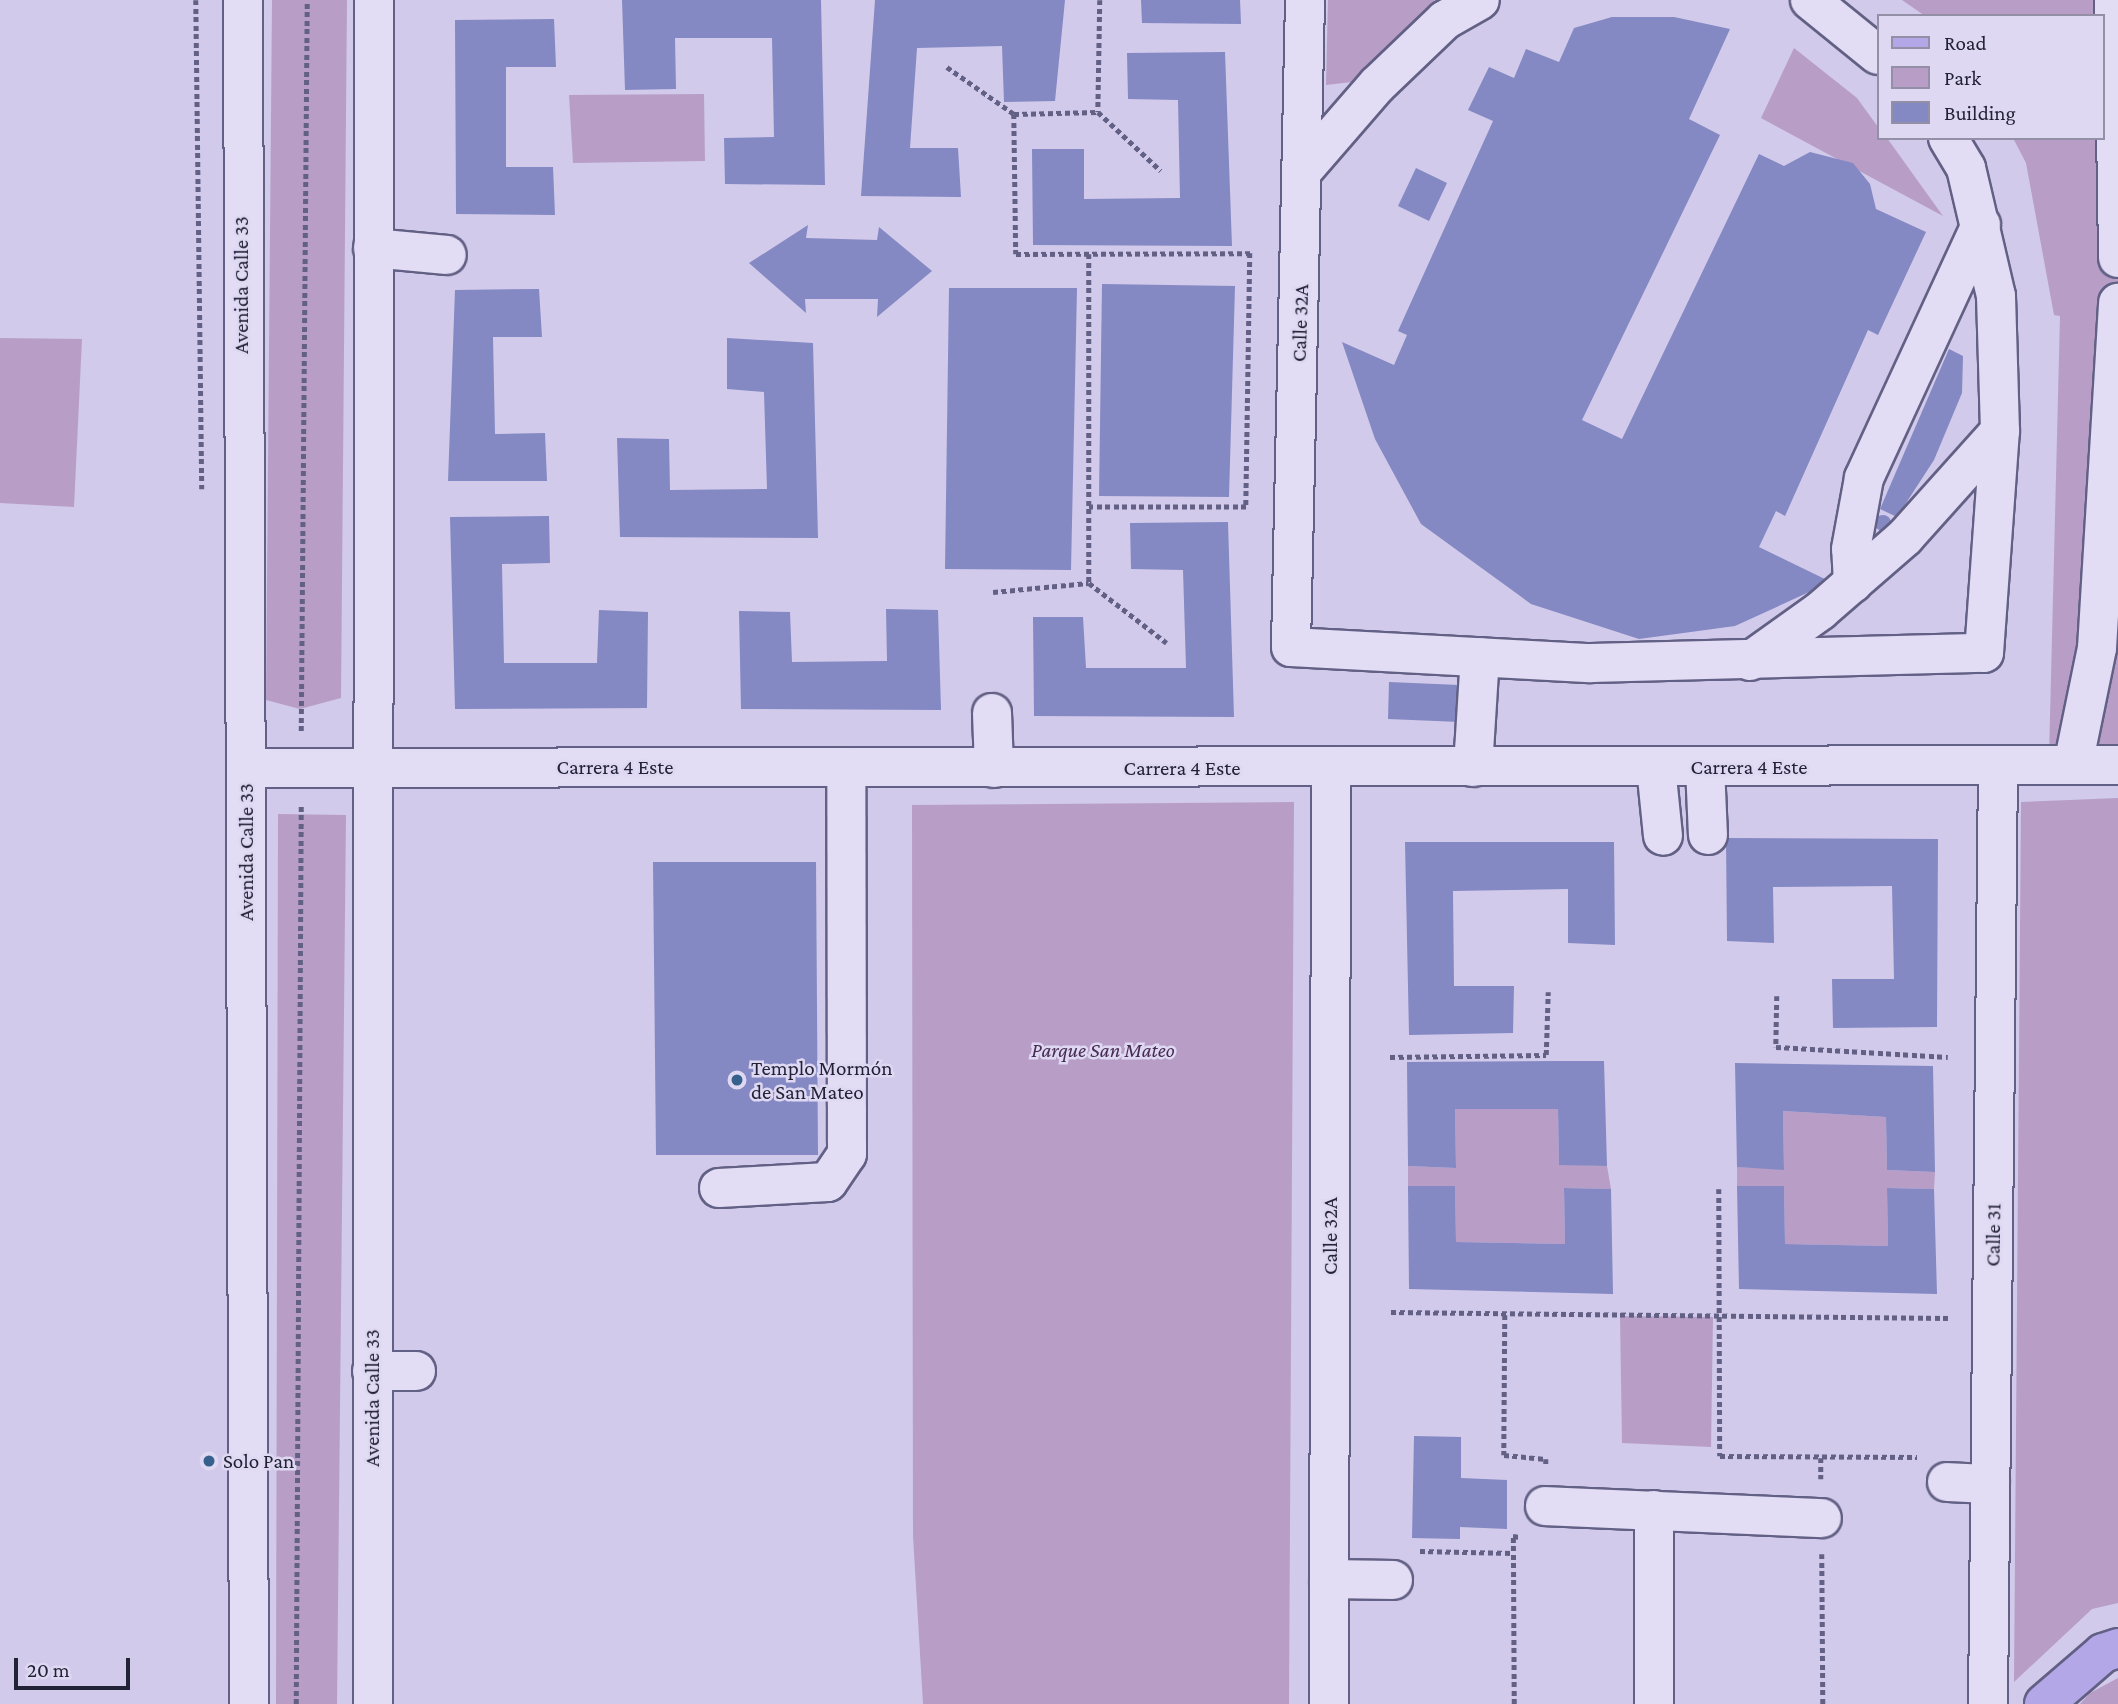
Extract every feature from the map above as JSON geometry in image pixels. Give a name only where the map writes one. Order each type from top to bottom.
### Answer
[{"type":"main road","points":[[2044,1704],[2103,1653],[2118,1648]]},
{"type":"street","name":"Avenida Calle 33","points":[[243,0],[249,1704]]},
{"type":"street","name":"Avenida Calle 33","points":[[373,1704],[371,768],[374,0]]},
{"type":"street","name":"Calle 32A","points":[[1305,0],[1305,168],[1291,647],[1480,657]]},
{"type":"street","points":[[1305,168],[1386,76],[1445,20],[1480,0]]},
{"type":"street","points":[[1810,0],[1876,53]]},
{"type":"street","points":[[2113,0],[2118,258]]},
{"type":"street","points":[[1474,767],[1480,657],[1750,661],[1984,653],[2000,431],[1996,296],[1966,168],[1949,140]]},
{"type":"street","points":[[1853,583],[1851,549],[1864,478],[1981,225]]},
{"type":"street","points":[[373,248],[447,255]]},
{"type":"street","points":[[2073,765],[2097,648],[2118,303]]},
{"type":"street","points":[[1750,661],[1853,583],[1905,537],[2000,431]]},
{"type":"street","points":[[992,713],[994,768]]},
{"type":"street","name":"Carrera 4 Este","points":[[246,768],[2118,765]]},
{"type":"street","name":"Calle 31","points":[[1988,1704],[1998,766]]},
{"type":"street","points":[[719,1188],[828,1182],[847,1154],[846,767]]},
{"type":"street","name":"Calle 32A","points":[[1329,1704],[1331,767]]},
{"type":"street","points":[[1656,767],[1662,836]]},
{"type":"street","points":[[1706,767],[1708,835]]},
{"type":"street","points":[[372,1371],[416,1371]]},
{"type":"street","points":[[1936,1469],[1990,1484]]},
{"type":"street","points":[[1545,1506],[1822,1518]]},
{"type":"street","points":[[1654,1510],[1654,1704]]},
{"type":"street","points":[[1329,1578],[1399,1565]]},
{"type":"path","points":[[296,1704],[307,0]]},
{"type":"path","points":[[1098,112],[1100,0]]},
{"type":"path","points":[[947,67],[1014,114],[1098,112],[1161,171]]},
{"type":"path","points":[[1014,114],[1016,254],[1250,253],[1245,507],[1089,507]]},
{"type":"path","points":[[1089,254],[1089,583]]},
{"type":"path","points":[[993,592],[1089,583],[1167,643]]},
{"type":"path","points":[[1390,1057],[1546,1055],[1548,992]]},
{"type":"path","points":[[1776,996],[1776,1047],[1948,1057]]},
{"type":"path","points":[[1719,1189],[1723,1317],[1720,1456],[1821,1458],[1936,1469]]},
{"type":"path","points":[[1391,1312],[1948,1318]]},
{"type":"path","points":[[1821,1458],[1823,1704]]},
{"type":"path","points":[[1399,1565],[1513,1553]]},
{"type":"green space","points":[[272,0],[347,0],[341,698],[300,709],[266,700]]},
{"type":"green space","points":[[1328,0],[1435,0],[1352,82],[1326,85]]},
{"type":"green space","points":[[1902,0],[2118,0],[2118,756],[2049,757],[2060,316],[2054,315],[2026,163],[2014,140],[2104,140],[2104,14],[1922,14]]},
{"type":"green space","points":[[1794,48],[1857,98],[1876,124],[1876,140],[1888,140],[1943,216],[1761,118]]},
{"type":"green space","points":[[704,94],[705,161],[573,163],[569,95]]},
{"type":"green space","points":[[0,338],[82,339],[74,507],[0,503]]},
{"type":"green space","points":[[2118,798],[2118,1603],[2092,1609],[2014,1682],[2021,802]]},
{"type":"green space","name":"Parque San Mateo","points":[[1294,802],[1289,1704],[923,1704],[913,1536],[912,805]]},
{"type":"green space","points":[[278,814],[346,815],[337,1704],[276,1704]]},
{"type":"green space","points":[[1455,1109],[1558,1109],[1559,1164],[1607,1166],[1611,1189],[1564,1188],[1565,1244],[1456,1242],[1455,1187],[1408,1186],[1408,1166],[1456,1168]]},
{"type":"green space","points":[[1783,1111],[1886,1117],[1887,1170],[1935,1172],[1934,1189],[1887,1188],[1888,1246],[1785,1244],[1784,1187],[1737,1186],[1737,1167],[1784,1169]]},
{"type":"green space","points":[[1620,1316],[1713,1317],[1711,1447],[1622,1443]]},
{"type":"green space","points":[[2118,1678],[2118,1704],[2080,1704],[2090,1693]]},
{"type":"building","points":[[622,0],[821,0],[825,185],[725,184],[724,138],[774,137],[772,38],[675,38],[676,89],[625,90]]},
{"type":"building","points":[[875,0],[1065,0],[1055,101],[1004,102],[1002,46],[917,48],[910,148],[958,148],[961,197],[861,196]]},
{"type":"building","points":[[1141,0],[1240,0],[1241,24],[1142,23]]},
{"type":"building","points":[[1612,17],[1674,17],[1730,29],[1689,119],[1720,135],[1582,420],[1622,439],[1759,154],[1784,166],[1810,152],[1853,163],[1870,184],[1876,209],[1926,232],[1878,335],[1868,330],[1785,516],[1776,511],[1759,547],[1831,582],[1735,626],[1639,639],[1531,604],[1421,524],[1375,439],[1342,342],[1394,365],[1407,335],[1398,331],[1493,121],[1468,110],[1489,67],[1514,78],[1526,49],[1559,62],[1574,28]]},
{"type":"building","points":[[554,19],[556,67],[506,67],[506,167],[553,167],[555,215],[456,214],[455,20]]},
{"type":"building","points":[[1225,52],[1232,246],[1033,245],[1032,149],[1084,149],[1084,199],[1180,198],[1178,100],[1128,99],[1127,53]]},
{"type":"building","points":[[1416,168],[1447,183],[1429,221],[1398,206]]},
{"type":"building","points":[[808,225],[806,238],[877,240],[879,227],[932,271],[877,317],[878,299],[805,299],[806,313],[749,263]]},
{"type":"building","points":[[1102,284],[1235,286],[1229,497],[1099,496]]},
{"type":"building","points":[[949,288],[1077,288],[1071,570],[945,569]]},
{"type":"building","points":[[539,289],[542,337],[493,337],[495,434],[545,433],[547,481],[448,481],[455,290]]},
{"type":"building","points":[[727,338],[813,343],[818,538],[620,537],[617,438],[669,439],[670,490],[767,489],[764,392],[727,389]]},
{"type":"building","points":[[1949,349],[1963,356],[1962,393],[1934,460],[1897,517],[1880,509]]},
{"type":"building","points":[[1883,515],[1891,523],[1883,531],[1875,523]]},
{"type":"building","points":[[549,516],[550,563],[502,564],[504,663],[597,663],[599,610],[648,612],[647,708],[455,709],[450,517]]},
{"type":"building","points":[[1228,522],[1234,717],[1034,716],[1033,617],[1083,617],[1086,668],[1186,668],[1183,570],[1131,569],[1130,523]]},
{"type":"building","points":[[886,609],[938,610],[941,710],[741,709],[739,611],[790,612],[792,662],[887,661]]},
{"type":"building","points":[[1389,682],[1459,685],[1460,722],[1388,719]]},
{"type":"building","points":[[1726,838],[1938,839],[1937,1027],[1833,1028],[1832,979],[1894,979],[1892,886],[1773,887],[1774,943],[1727,941]]},
{"type":"building","points":[[1405,842],[1614,842],[1615,945],[1568,943],[1568,889],[1453,891],[1454,986],[1514,986],[1513,1033],[1409,1035]]},
{"type":"building","name":"Templo Mormón de San Mateo","points":[[653,862],[816,862],[818,1155],[656,1155]]},
{"type":"building","points":[[1604,1061],[1607,1166],[1559,1165],[1558,1109],[1455,1109],[1456,1168],[1408,1166],[1407,1062]]},
{"type":"building","points":[[1735,1063],[1933,1066],[1935,1172],[1887,1170],[1886,1117],[1783,1111],[1784,1170],[1737,1167]]},
{"type":"building","points":[[1408,1186],[1455,1186],[1456,1242],[1565,1244],[1564,1188],[1611,1189],[1613,1294],[1409,1289]]},
{"type":"building","points":[[1737,1186],[1784,1186],[1785,1244],[1888,1246],[1887,1188],[1934,1189],[1937,1294],[1739,1289]]},
{"type":"building","points":[[1414,1436],[1461,1437],[1461,1478],[1507,1480],[1507,1529],[1460,1527],[1460,1539],[1412,1538]]},
{"type":"place","name":"Templo Mormón de San Mateo","points":[[737,1080]]},
{"type":"place","name":"Solo Pan","points":[[209,1461]]}]
